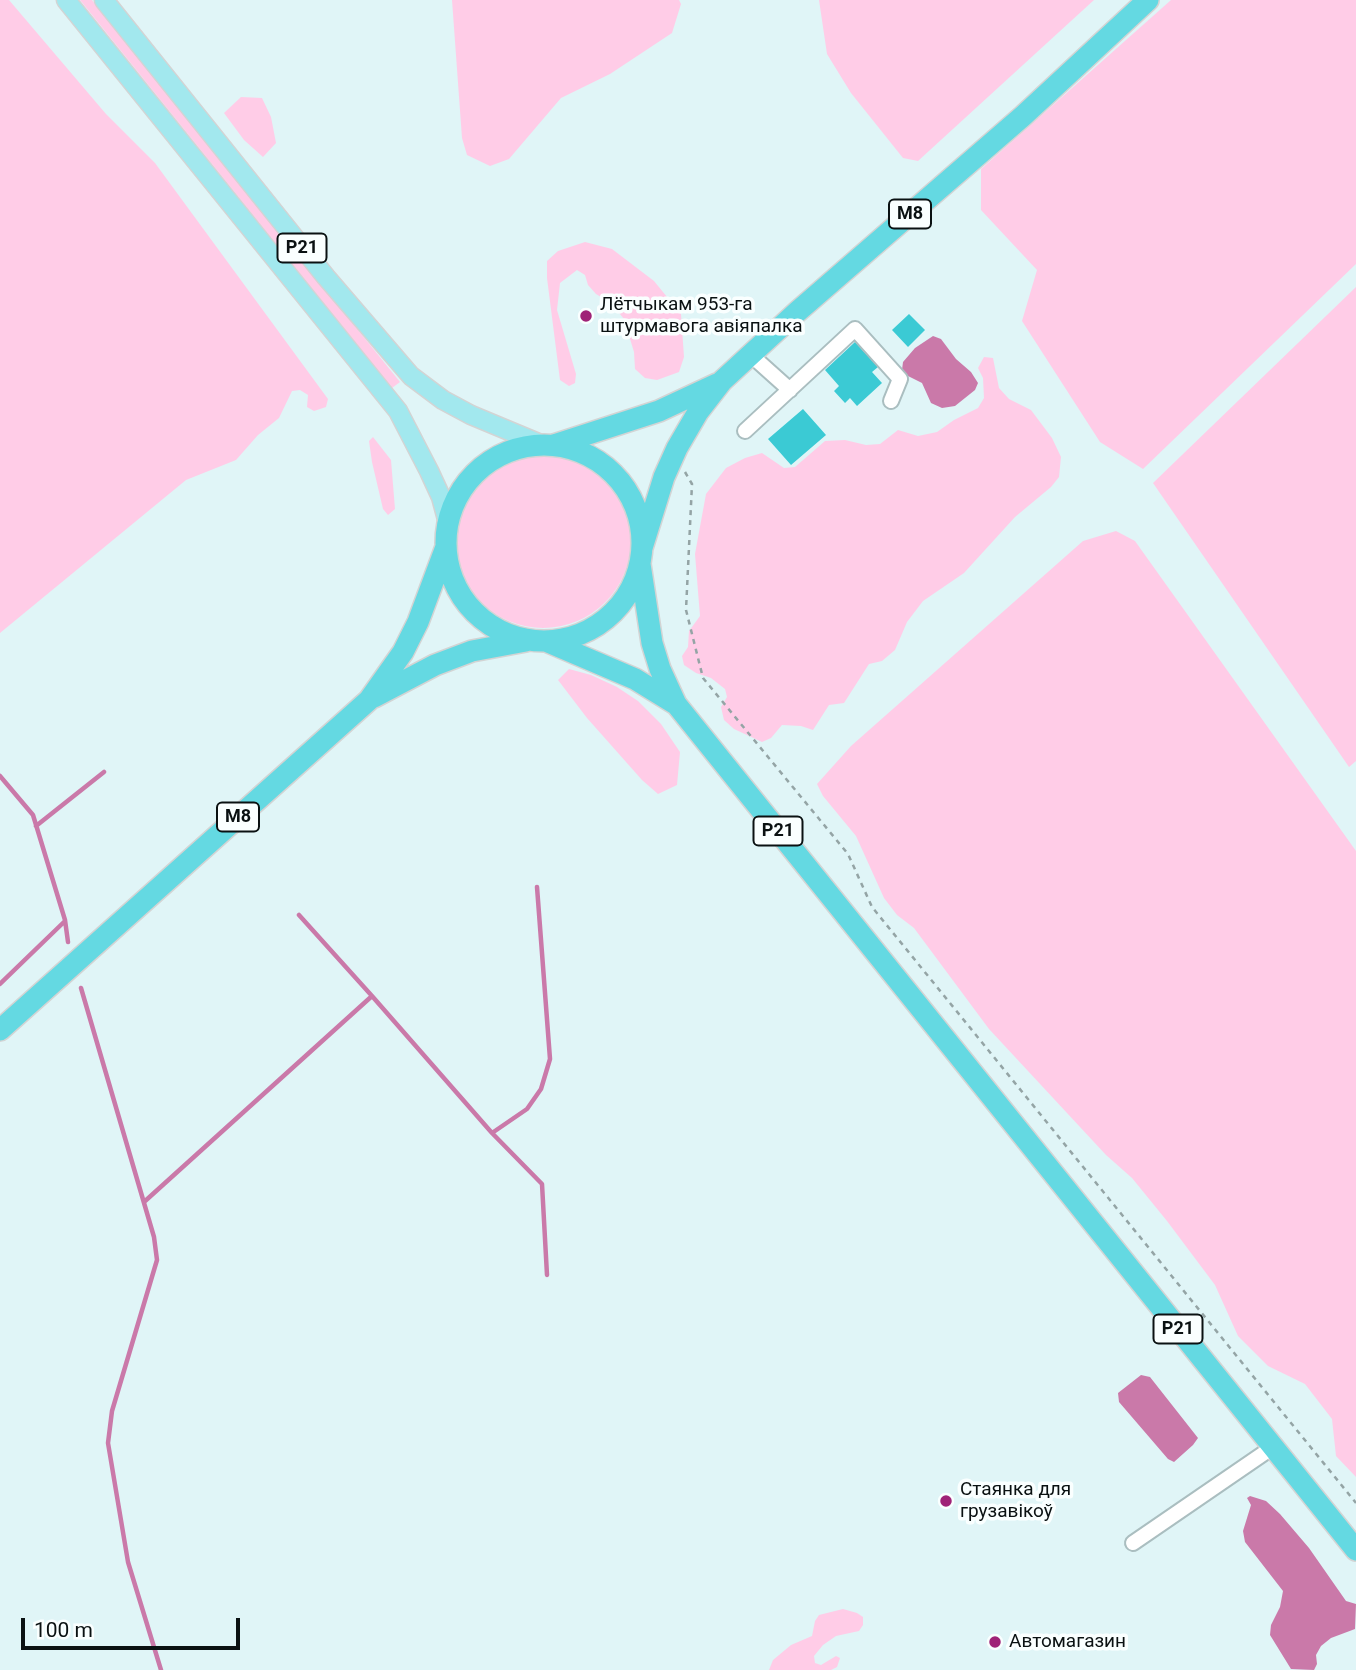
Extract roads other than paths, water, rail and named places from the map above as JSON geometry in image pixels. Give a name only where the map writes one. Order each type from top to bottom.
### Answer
[{"type":"highway","name":"М8","points":[[369,700],[447,660],[481,649],[567,638],[589,630],[605,620],[631,589],[672,458],[698,412],[722,381],[797,312],[1023,116],[1148,0]]},
{"type":"highway","name":"М8","points":[[548,445],[659,411],[722,381]]},
{"type":"highway","name":"М8","points":[[539,640],[510,635],[490,624],[462,597],[451,574],[446,547],[448,523],[457,498],[475,473],[496,457],[529,446],[548,445],[576,450],[591,457],[617,477],[635,506],[640,525],[641,556]]},
{"type":"highway","name":"М8","points":[[0,1030],[369,700],[403,652],[418,622],[446,547]]},
{"type":"highway","name":"Р21","points":[[641,556],[652,643],[676,704],[1356,1550]]},
{"type":"highway","name":"Р21","points":[[539,640],[635,679],[676,704]]},
{"type":"main road","name":"Р21","points":[[66,0],[398,411],[441,497],[448,523]]},
{"type":"main road","name":"Р21","points":[[104,0],[326,277],[411,376],[443,400],[462,410],[548,445]]},
{"type":"lane","points":[[745,432],[855,329],[900,379],[891,401]]},
{"type":"lane","points":[[751,355],[790,390]]},
{"type":"lane","points":[[1133,1543],[1273,1447]]},
{"type":"waterway","points":[[36,826],[104,772]]},
{"type":"waterway","points":[[0,776],[33,815],[65,920],[68,942]]},
{"type":"waterway","points":[[492,1133],[527,1109],[541,1089],[550,1059],[537,887]]},
{"type":"waterway","points":[[299,915],[372,996]]},
{"type":"waterway","points":[[0,984],[65,921]]},
{"type":"waterway","points":[[81,988],[154,1237],[157,1260],[112,1411],[108,1443],[128,1562],[161,1670]]},
{"type":"waterway","points":[[144,1202],[372,996],[492,1133],[542,1184],[547,1275]]},
{"type":"place","name":"Лётчыкам 953-га штурмавога авіяпалка","points":[[586,316]]},
{"type":"place","name":"Стаянка для грузавікоў","points":[[946,1501]]},
{"type":"place","name":"Автомагазин","points":[[995,1642]]}]
